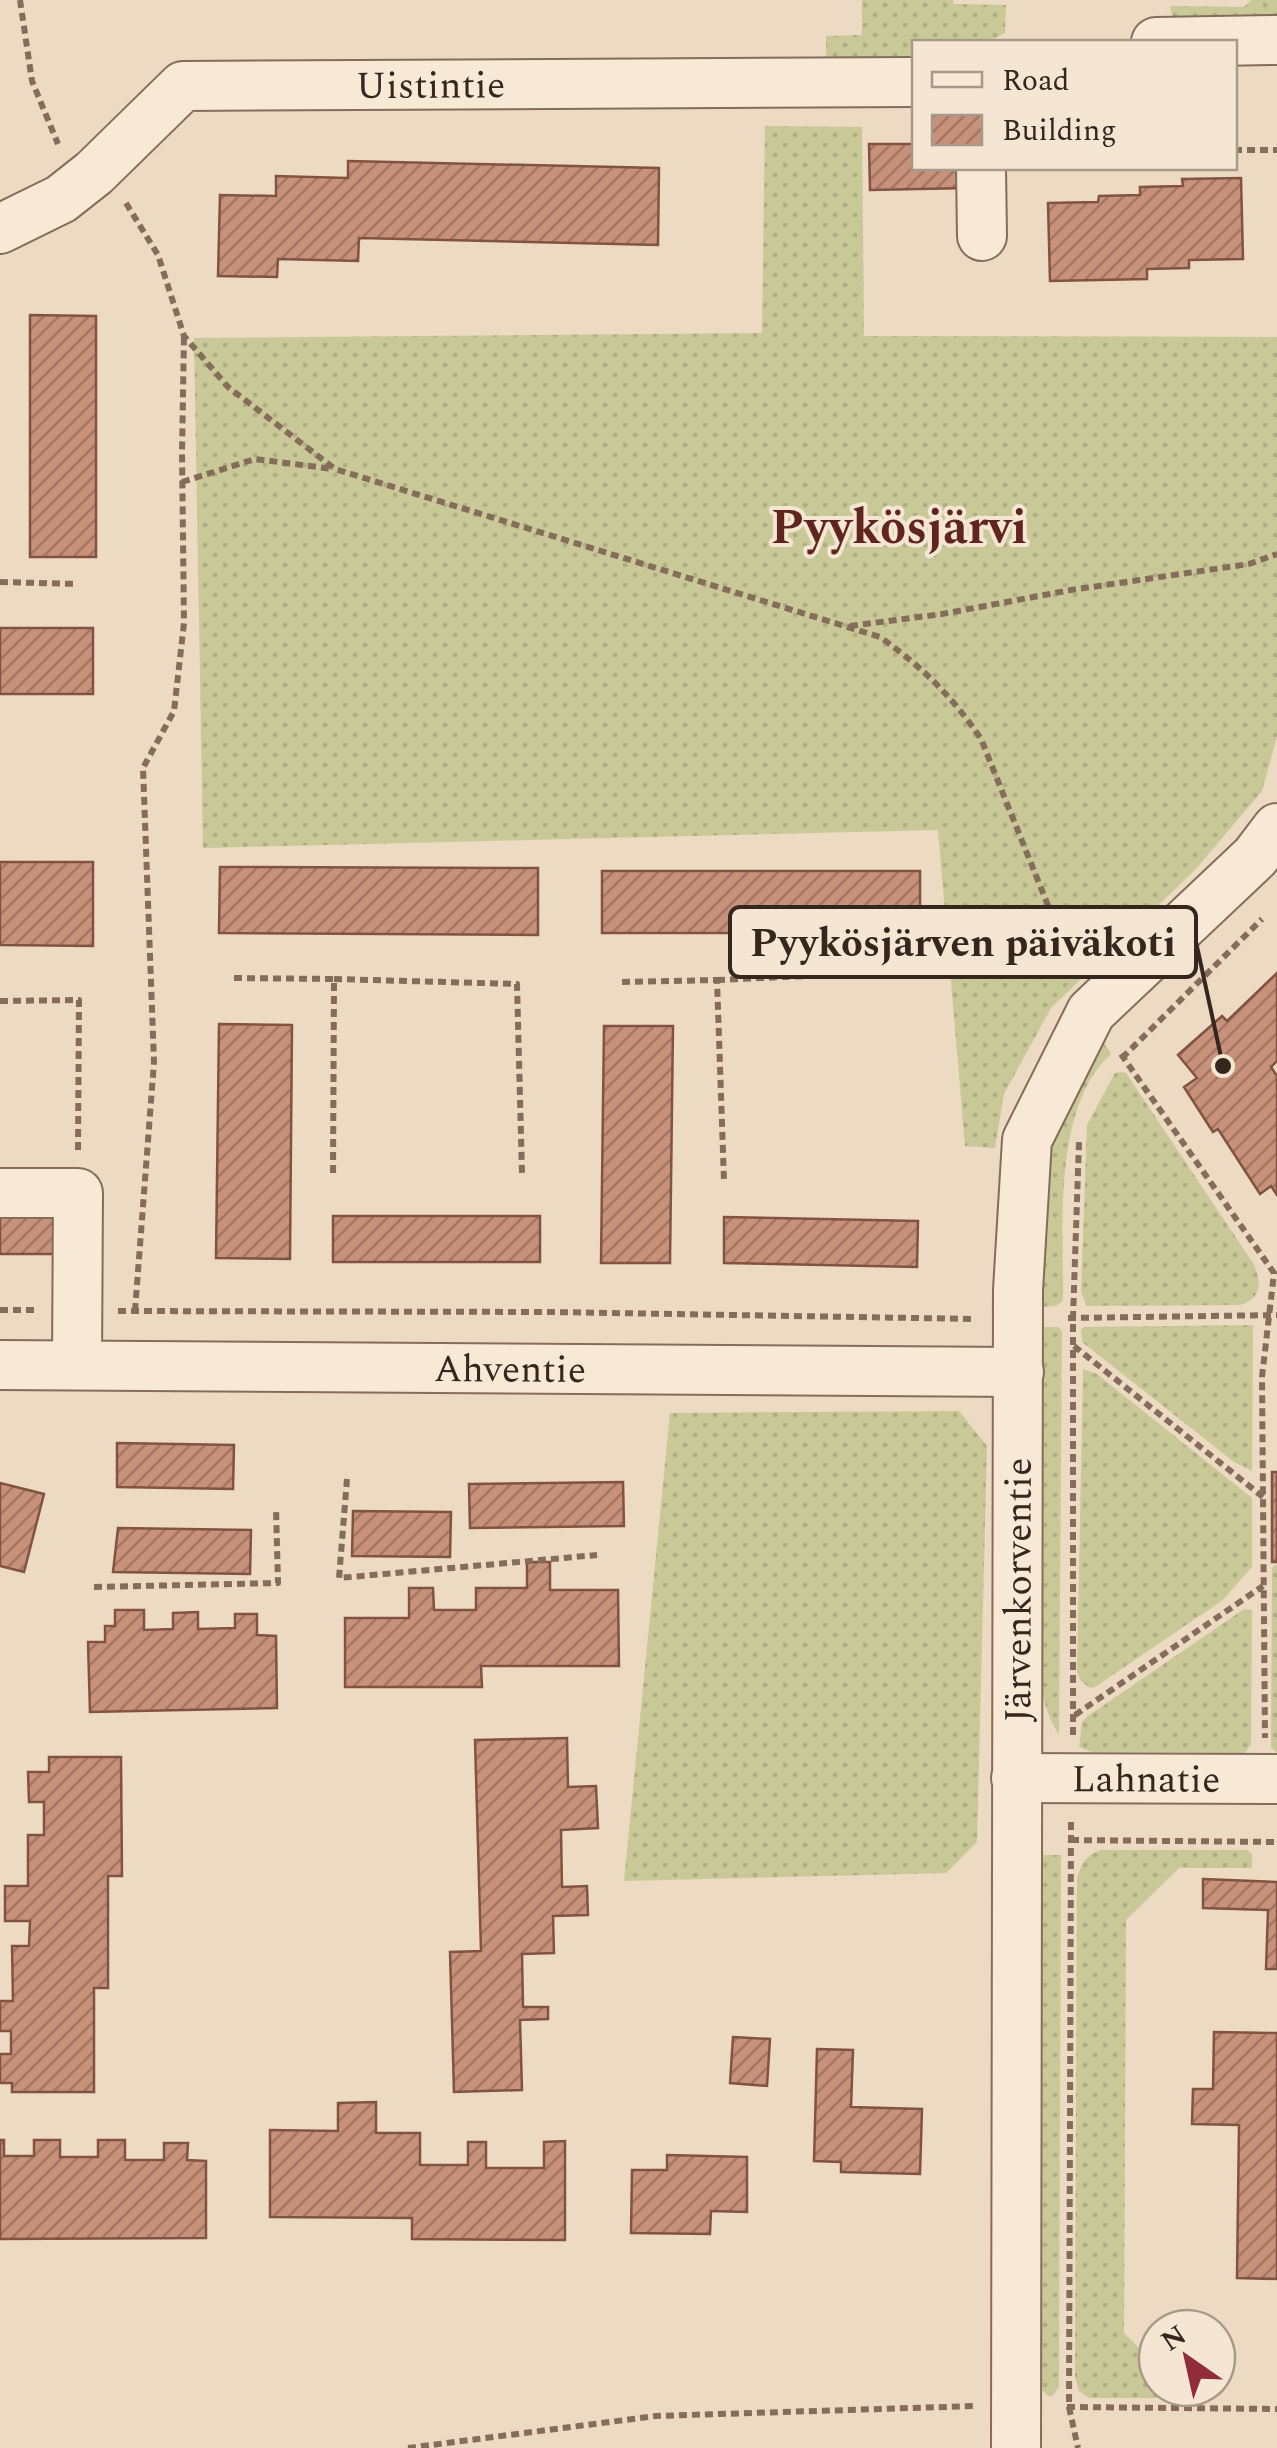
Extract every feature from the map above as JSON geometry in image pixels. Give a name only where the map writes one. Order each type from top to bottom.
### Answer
[{"type":"street","points":[[1237,41],[1277,40]]},
{"type":"street","name":"Uistintie","points":[[0,229],[61,199],[94,173],[183,86],[912,82]]},
{"type":"street","points":[[981,170],[982,236]]},
{"type":"street","name":"Järvenkorventie","points":[[1016,2426],[1018,1320],[1027,1140],[1091,1012],[1256,856],[1277,828]]},
{"type":"street","points":[[0,1193],[78,1192],[77,1364]]},
{"type":"street","name":"Ahventie","points":[[0,1365],[1019,1372]]},
{"type":"street","name":"Lahnatie","points":[[1016,1778],[1271,1779]]},
{"type":"path","points":[[20,0],[32,81],[64,158],[94,173],[124,200],[158,254],[184,336],[184,623],[174,711],[144,768],[154,1062],[134,1311]]},
{"type":"path","points":[[1237,150],[1277,150]]},
{"type":"path","points":[[184,336],[228,387],[335,469]]},
{"type":"path","points":[[182,482],[254,459],[335,469],[880,637],[908,656],[961,708],[981,740],[1091,1012],[1274,1273],[1273,1316],[1262,1377],[1271,1779]]},
{"type":"path","points":[[845,626],[1249,564],[1277,554]]},
{"type":"path","points":[[0,582],[78,584]]},
{"type":"path","points":[[1113,1068],[1263,918]]},
{"type":"path","points":[[622,982],[918,972]]},
{"type":"path","points":[[234,978],[517,984],[522,1173]]},
{"type":"path","points":[[334,979],[334,1177]]},
{"type":"path","points":[[717,980],[724,1181]]},
{"type":"path","points":[[0,1001],[79,1000],[78,1192]]},
{"type":"path","points":[[1078,2448],[1069,2406],[1074,1716],[1072,1318],[1080,1142]]},
{"type":"path","points":[[0,1310],[552,1312],[1018,1320],[1273,1316]]},
{"type":"path","points":[[1073,1345],[1263,1498]]},
{"type":"path","points":[[347,1479],[339,1578],[597,1554]]},
{"type":"path","points":[[94,1587],[278,1583],[276,1508]]},
{"type":"path","points":[[1074,1716],[1264,1586]]},
{"type":"path","points":[[1072,1840],[1277,1842]]},
{"type":"path","points":[[408,2448],[656,2416],[1016,2426],[1069,2406],[1277,2409]]},
{"type":"green space","points":[[862,0],[953,0],[954,4],[1006,5],[1005,33],[992,40],[912,40],[912,62],[826,62],[826,36],[862,35]]},
{"type":"green space","points":[[1251,0],[1277,0],[1277,16],[1174,23],[1170,6],[1244,7]]},
{"type":"green space","points":[[765,126],[862,127],[864,336],[1277,337],[1277,737],[1262,791],[1195,870],[1051,1008],[1004,1094],[995,1148],[965,1146],[938,830],[203,848],[194,338],[762,333]]},
{"type":"green space","points":[[1098,1043],[1103,1043],[1111,1054],[1092,1077],[1079,1105],[1065,1170],[1063,1301],[1041,1307],[1046,1139]]},
{"type":"green space","points":[[1115,1073],[1126,1073],[1253,1263],[1258,1288],[1247,1302],[1087,1306],[1081,1292],[1087,1125]]},
{"type":"green space","points":[[1253,1325],[1252,1471],[1234,1462],[1082,1342],[1081,1330],[1084,1327]]},
{"type":"green space","points":[[1041,1327],[1058,1327],[1062,1331],[1059,1735],[1046,1708],[1040,1677]]},
{"type":"green space","points":[[1083,1369],[1097,1374],[1252,1498],[1252,1567],[1223,1600],[1090,1688],[1077,1672]]},
{"type":"green space","points":[[959,1411],[987,1446],[977,1842],[946,1873],[624,1881],[670,1413]]},
{"type":"green space","points":[[1277,1564],[1277,1753],[1271,1747],[1272,1568]]},
{"type":"green space","points":[[1244,1609],[1252,1610],[1251,1744],[1245,1753],[1092,1752],[1079,1747],[1082,1722],[1088,1716]]},
{"type":"green space","points":[[1101,1850],[1247,1850],[1252,1854],[1252,1868],[1179,1868],[1126,1920],[1124,2333],[1137,2346],[1137,2398],[1089,2398],[1079,2391],[1075,2377],[1077,1879],[1091,1855]]},
{"type":"green space","points":[[1042,1855],[1061,1855],[1059,2387],[1052,2396],[1042,2390],[1040,2382],[1037,2303]]},
{"type":"building","points":[[869,144],[912,144],[912,170],[969,170],[969,188],[870,190]]},
{"type":"building","points":[[348,161],[659,168],[658,245],[359,238],[358,261],[278,259],[277,277],[218,276],[220,195],[276,196],[276,176],[348,178]]},
{"type":"building","points":[[1241,178],[1243,259],[1189,260],[1189,268],[1147,269],[1147,279],[1050,281],[1048,203],[1098,202],[1099,196],[1140,195],[1140,187],[1183,186],[1182,179]]},
{"type":"building","points":[[30,315],[96,316],[96,557],[30,557]]},
{"type":"building","points":[[0,628],[93,628],[93,694],[0,694]]},
{"type":"building","points":[[0,862],[93,862],[93,946],[0,945]]},
{"type":"building","points":[[220,867],[538,868],[538,935],[219,933]]},
{"type":"building","points":[[602,871],[920,871],[920,933],[602,933]]},
{"type":"building","points":[[1277,973],[1277,1061],[1271,1067],[1277,1076],[1277,1195],[1271,1186],[1260,1194],[1218,1129],[1213,1132],[1184,1087],[1197,1078],[1178,1055],[1222,1016],[1227,1021]]},
{"type":"building","points":[[219,1024],[292,1025],[290,1259],[216,1258]]},
{"type":"building","points":[[604,1026],[673,1026],[670,1263],[601,1263]]},
{"type":"building","points":[[0,1215],[58,1216],[58,1254],[0,1254]]},
{"type":"building","points":[[333,1216],[540,1216],[540,1262],[333,1262]]},
{"type":"building","points":[[724,1217],[918,1221],[917,1267],[724,1263]]},
{"type":"building","points":[[117,1443],[234,1445],[233,1489],[117,1487]]},
{"type":"building","points":[[1272,1472],[1277,1472],[1277,1562],[1272,1562]]},
{"type":"building","points":[[623,1482],[624,1526],[470,1528],[469,1484]]},
{"type":"building","points":[[0,1483],[44,1494],[24,1572],[0,1566]]},
{"type":"building","points":[[353,1511],[451,1512],[450,1557],[352,1556]]},
{"type":"building","points":[[118,1528],[251,1530],[250,1574],[113,1572]]},
{"type":"building","points":[[527,1562],[550,1562],[550,1590],[618,1590],[619,1666],[481,1666],[482,1687],[345,1687],[345,1618],[409,1618],[409,1588],[433,1588],[434,1610],[476,1610],[476,1588],[527,1588]]},
{"type":"building","points":[[115,1610],[144,1610],[144,1630],[173,1629],[173,1613],[198,1612],[198,1629],[235,1628],[235,1614],[257,1614],[257,1635],[276,1636],[277,1708],[90,1712],[88,1642],[105,1642],[105,1626],[115,1626]]},
{"type":"building","points":[[567,1738],[568,1787],[596,1786],[598,1828],[561,1830],[562,1887],[587,1886],[588,1915],[553,1916],[554,1953],[522,1954],[523,2007],[548,2007],[548,2019],[520,2020],[522,2090],[454,2092],[450,1952],[481,1951],[475,1740]]},
{"type":"building","points":[[49,1757],[121,1757],[122,1876],[108,1876],[108,1988],[94,1988],[94,2092],[12,2092],[12,2083],[0,2083],[0,2054],[11,2054],[11,2031],[0,2031],[0,2001],[13,2001],[12,1946],[29,1946],[30,1921],[5,1921],[5,1886],[28,1886],[28,1835],[44,1835],[44,1802],[29,1802],[28,1772],[49,1772]]},
{"type":"building","points":[[1203,1879],[1277,1882],[1277,1969],[1266,1969],[1268,1910],[1203,1908]]},
{"type":"building","points":[[1214,2032],[1277,2033],[1277,2279],[1237,2278],[1239,2125],[1192,2124],[1193,2089],[1213,2089]]},
{"type":"building","points":[[733,2037],[770,2039],[767,2086],[730,2083]]},
{"type":"building","points":[[817,2049],[853,2050],[851,2107],[922,2109],[920,2174],[841,2172],[841,2162],[814,2161]]},
{"type":"building","points":[[376,2102],[376,2133],[420,2133],[420,2165],[468,2165],[468,2142],[486,2142],[486,2168],[544,2168],[544,2142],[565,2141],[565,2240],[412,2239],[412,2218],[270,2217],[270,2130],[338,2131],[338,2103]]},
{"type":"building","points":[[0,2140],[4,2140],[4,2156],[34,2156],[34,2140],[60,2140],[60,2157],[98,2157],[98,2140],[125,2140],[125,2160],[164,2160],[164,2143],[188,2143],[187,2160],[206,2161],[206,2238],[0,2239]]},
{"type":"building","points":[[667,2155],[747,2157],[747,2212],[711,2211],[710,2234],[631,2233],[632,2170],[667,2170]]},
{"type":"place","name":"Pyykösjärven päiväkoti","points":[[1223,1066]]},
{"type":"district","name":"Pyykösjärvi","points":[[899,526]]}]
